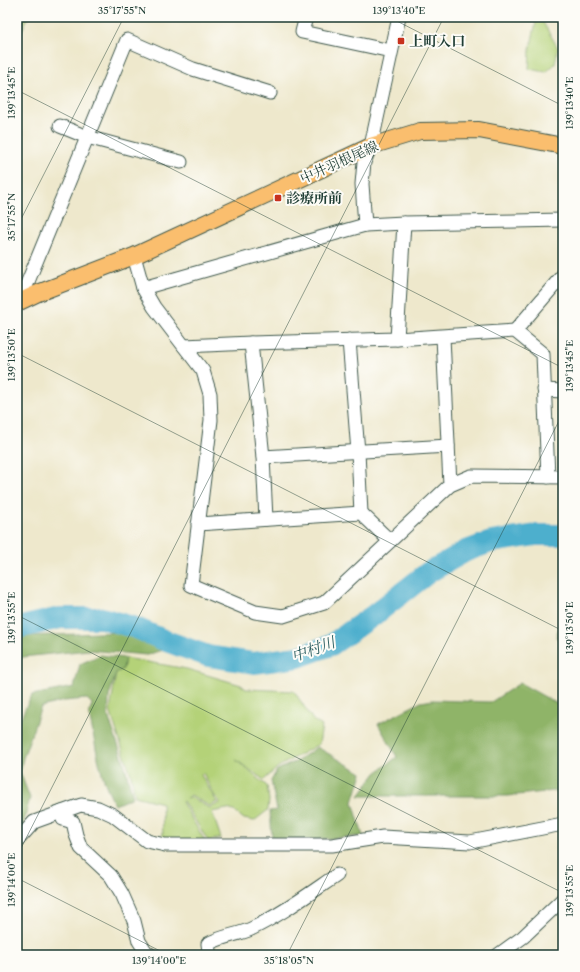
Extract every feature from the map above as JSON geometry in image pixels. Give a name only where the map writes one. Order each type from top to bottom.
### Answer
[{"type":"main road","name":"中井羽根尾線","points":[[18,302],[134,256],[371,146],[420,131],[479,130],[563,146]]},
{"type":"street","points":[[306,17],[302,32],[391,51]]},
{"type":"street","points":[[365,225],[362,184],[364,162],[371,146],[399,17]]},
{"type":"street","points":[[18,302],[127,40],[193,69],[270,93]]},
{"type":"street","points":[[60,126],[87,137],[180,162]]},
{"type":"street","points":[[143,288],[365,225],[563,220]]},
{"type":"street","points":[[397,339],[404,223]]},
{"type":"street","points":[[134,256],[143,288],[154,307],[203,371],[210,394],[211,420],[191,586],[255,612],[283,616],[324,603],[450,485],[471,476],[563,477]]},
{"type":"street","points":[[515,331],[563,275]]},
{"type":"street","points":[[184,346],[443,337],[515,331],[543,354],[548,477]]},
{"type":"street","points":[[443,337],[450,485]]},
{"type":"street","points":[[349,340],[358,452],[361,513],[390,541]]},
{"type":"street","points":[[251,343],[263,458],[266,519]]},
{"type":"street","points":[[544,390],[563,391]]},
{"type":"street","points":[[263,458],[448,446]]},
{"type":"street","points":[[198,524],[361,513]]},
{"type":"street","points":[[17,841],[34,822],[81,805],[98,808],[113,815],[147,841],[165,844],[332,845],[383,837],[470,842],[563,824]]},
{"type":"street","points":[[62,812],[63,819],[73,822],[81,848],[111,876],[122,894],[131,914],[139,941],[146,952],[151,955]]},
{"type":"street","points":[[206,955],[209,951],[208,944],[214,940],[250,929],[290,907],[337,875]]},
{"type":"street","points":[[498,955],[523,937],[563,899]]},
{"type":"green space","points":[[17,17],[28,17],[17,42]]},
{"type":"green space","points":[[537,17],[540,17],[558,48],[555,64],[546,72],[529,69],[530,50]]},
{"type":"green space","points":[[563,615],[563,644],[556,637]]},
{"type":"green space","points":[[124,632],[147,638],[168,648],[147,655],[88,650],[23,657],[17,661],[17,639],[29,636]]},
{"type":"green space","points":[[100,655],[125,658],[123,669],[116,673],[109,696],[108,716],[123,759],[133,797],[115,805],[105,783],[99,761],[89,714],[92,704],[87,699],[64,701],[41,707],[23,758],[20,772],[30,798],[22,828],[17,831],[18,723],[32,695],[74,687],[80,664]]},
{"type":"green space","points":[[125,658],[187,669],[241,685],[246,689],[294,691],[313,720],[322,726],[319,744],[278,767],[264,780],[236,760],[267,786],[269,800],[268,810],[254,821],[244,819],[234,811],[227,809],[212,812],[221,838],[208,841],[183,801],[182,802],[206,843],[163,842],[162,803],[135,796],[131,775],[110,711],[116,673],[123,669]],"holes":[[[203,773],[214,795],[220,803],[209,808],[191,797],[187,798],[191,795],[209,806],[217,802],[201,775]]]},
{"type":"green space","points":[[520,683],[563,707],[563,790],[508,796],[359,796],[376,773],[397,757],[378,724],[421,702],[433,700],[491,702]]},
{"type":"green space","points":[[317,747],[362,773],[353,802],[363,836],[282,842],[272,837],[270,811],[277,810],[271,781],[277,770],[299,760]]},
{"type":"waterway","name":"中村川","points":[[17,628],[60,618],[102,618],[136,628],[166,641],[208,656],[254,663],[298,657],[331,645],[374,615],[429,572],[466,551],[491,542],[536,535],[563,535]]},
{"type":"place","name":"上町入口","points":[[401,41]]},
{"type":"place","name":"診療所前","points":[[278,198]]}]
